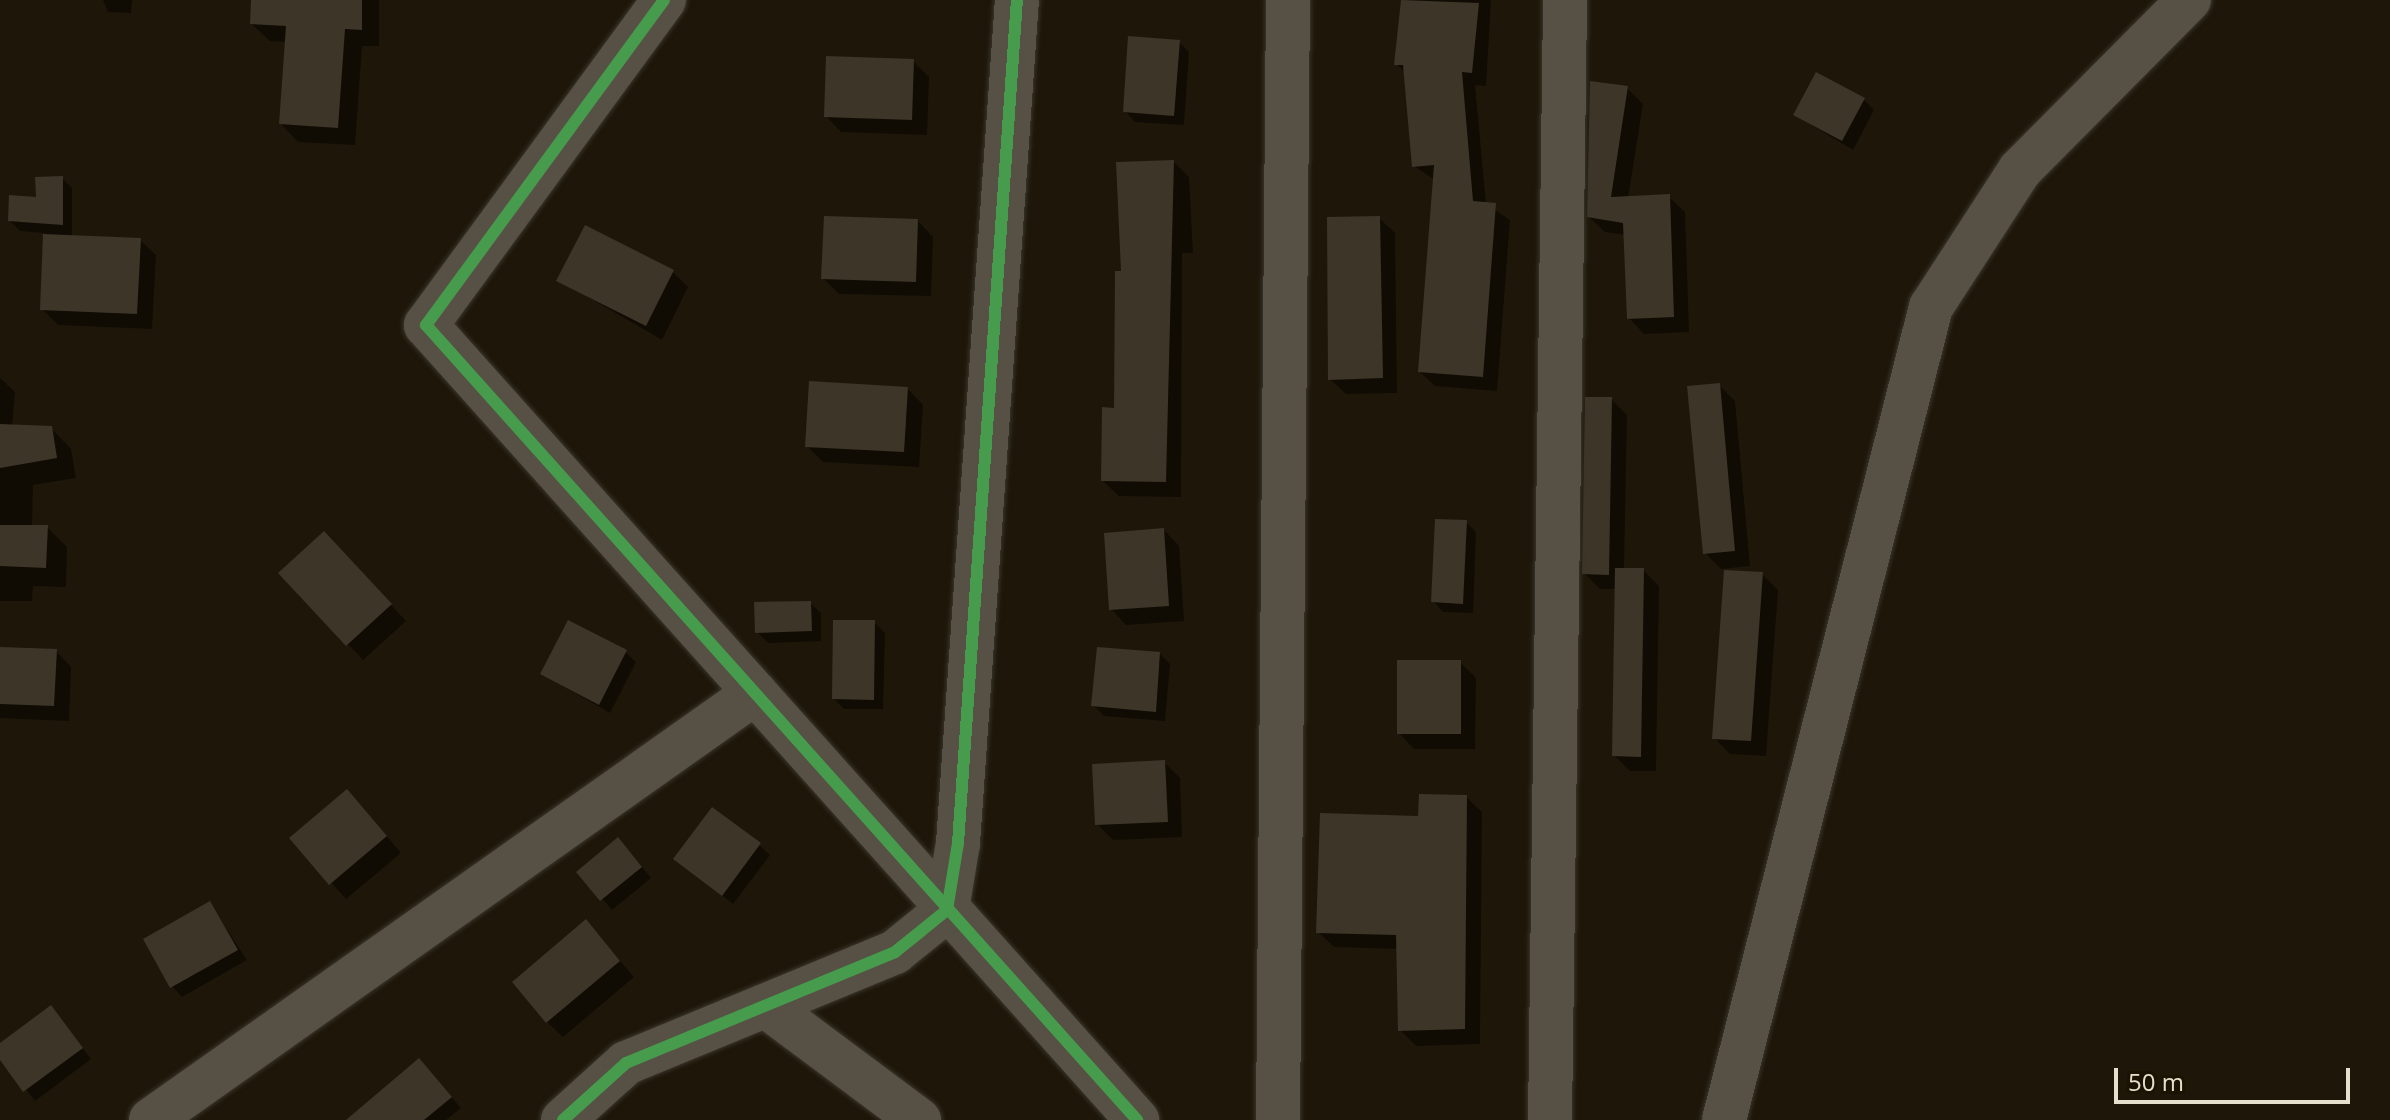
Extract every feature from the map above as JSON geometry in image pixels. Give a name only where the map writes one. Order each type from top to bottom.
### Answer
[{"type":"street","points":[[664,0],[426,325],[1137,1120]]},
{"type":"street","points":[[563,1120],[626,1063],[895,952],[947,910],[1017,0]]},
{"type":"street","points":[[1278,1120],[1288,0]]},
{"type":"street","points":[[1550,1120],[1565,0]]},
{"type":"street","points":[[1724,1120],[1931,307],[2020,170],[2178,2]]},
{"type":"street","points":[[151,1120],[755,693]]},
{"type":"street","points":[[766,1006],[919,1120]]},
{"type":"building","points":[[251,0],[362,0],[362,30],[345,29],[338,128],[279,124],[286,26],[250,24]]},
{"type":"building","points":[[1401,0],[1479,3],[1472,73],[1462,72],[1473,201],[1496,203],[1483,377],[1418,372],[1434,165],[1412,167],[1403,65],[1394,65]]},
{"type":"building","points":[[1128,36],[1180,40],[1174,116],[1123,112]]},
{"type":"building","points":[[826,56],[914,59],[912,120],[824,117]]},
{"type":"building","points":[[1816,72],[1865,98],[1842,141],[1793,115]]},
{"type":"building","points":[[1590,81],[1628,86],[1611,197],[1670,194],[1674,317],[1627,319],[1623,223],[1587,217]]},
{"type":"building","points":[[1174,160],[1166,482],[1101,481],[1102,407],[1114,408],[1115,271],[1121,271],[1116,162]]},
{"type":"building","points":[[63,176],[63,225],[8,221],[9,195],[36,197],[35,177]]},
{"type":"building","points":[[824,216],[918,219],[916,282],[821,279]]},
{"type":"building","points":[[1380,216],[1383,378],[1328,380],[1327,217]]},
{"type":"building","points":[[585,225],[674,270],[646,326],[556,281]]},
{"type":"building","points":[[43,234],[141,238],[137,314],[40,310]]},
{"type":"building","points":[[809,381],[908,387],[904,452],[805,447]]},
{"type":"building","points":[[1720,383],[1735,551],[1703,554],[1687,386]]},
{"type":"building","points":[[1585,397],[1612,397],[1609,575],[1582,574]]},
{"type":"building","points":[[0,424],[52,426],[57,458],[0,468]]},
{"type":"building","points":[[1435,519],[1467,520],[1463,604],[1431,602]]},
{"type":"building","points":[[0,525],[48,525],[46,568],[0,566]]},
{"type":"building","points":[[1164,528],[1169,606],[1109,610],[1104,533]]},
{"type":"building","points":[[324,531],[392,604],[346,646],[278,573]]},
{"type":"building","points":[[1615,568],[1644,568],[1641,757],[1612,756]]},
{"type":"building","points":[[1724,570],[1763,572],[1751,741],[1712,739]]},
{"type":"building","points":[[811,601],[812,631],[755,633],[754,602]]},
{"type":"building","points":[[568,620],[627,650],[599,705],[540,674]]},
{"type":"building","points":[[833,620],[875,620],[874,700],[832,699]]},
{"type":"building","points":[[0,647],[57,649],[54,706],[0,704]]},
{"type":"building","points":[[1097,647],[1160,652],[1156,712],[1091,706]]},
{"type":"building","points":[[1397,660],[1461,660],[1461,734],[1397,734]]},
{"type":"building","points":[[1165,760],[1168,822],[1095,825],[1092,764]]},
{"type":"building","points":[[347,789],[387,836],[329,885],[289,838]]},
{"type":"building","points":[[1419,794],[1467,795],[1465,1029],[1398,1031],[1396,935],[1316,933],[1320,813],[1418,816]]},
{"type":"building","points":[[712,807],[761,843],[722,896],[673,859]]},
{"type":"building","points":[[618,837],[642,867],[600,901],[576,872]]},
{"type":"building","points":[[210,901],[238,950],[170,988],[143,939]]},
{"type":"building","points":[[586,919],[620,961],[546,1023],[512,982]]},
{"type":"building","points":[[51,1005],[83,1048],[23,1092],[0,1060],[0,1043]]},
{"type":"building","points":[[419,1058],[452,1097],[424,1120],[346,1120]]},
{"type":"cycle path","points":[[664,0],[426,325],[1137,1120]]},
{"type":"cycle path","points":[[563,1120],[626,1063],[895,952],[947,910],[958,843],[1017,0]]}]
